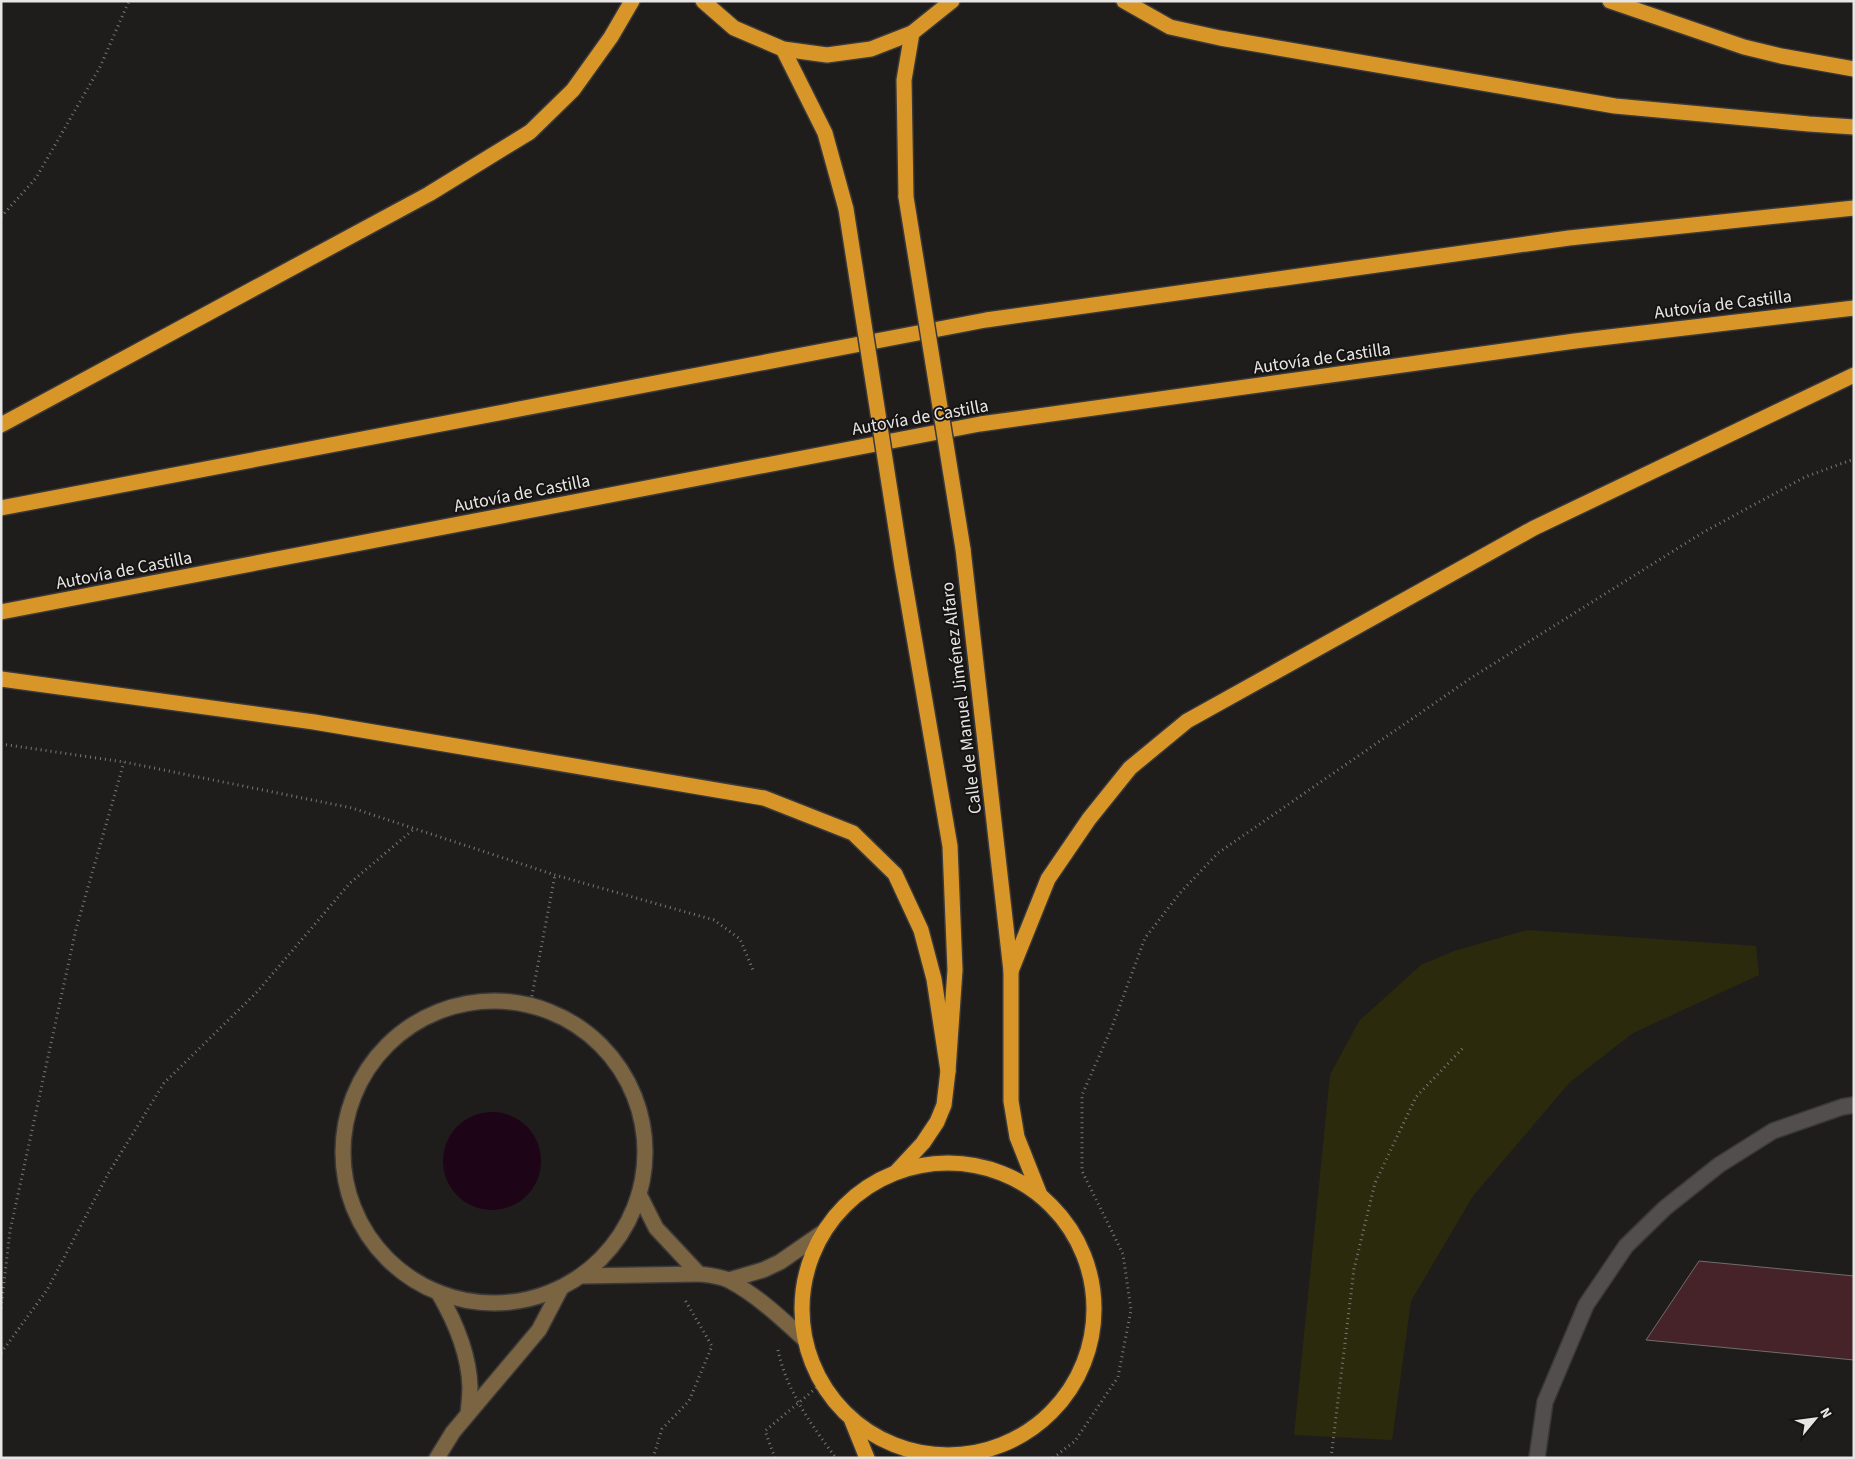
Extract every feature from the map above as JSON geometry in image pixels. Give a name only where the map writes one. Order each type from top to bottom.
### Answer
[{"type":"highway","points":[[1,425],[429,194],[530,132],[573,90],[611,38],[632,1]]},
{"type":"highway","points":[[704,1],[734,28],[783,49],[827,55],[871,49],[912,33],[952,1]]},
{"type":"highway","points":[[1124,1],[1170,27],[1220,38],[1615,106],[1854,127]]},
{"type":"highway","points":[[1610,1],[1744,47],[1854,70]]},
{"type":"highway","name":"Calle de Manuel Jiménez Alfaro","points":[[912,33],[904,80],[906,196],[963,549],[1011,972],[1011,1101],[1017,1137],[1040,1194]]},
{"type":"highway","name":"Calle de Manuel Jiménez Alfaro","points":[[783,49],[825,133],[846,209],[902,568],[950,846],[955,970],[944,1105],[937,1122],[923,1143],[897,1171]]},
{"type":"highway","points":[[1,508],[986,320],[1569,238],[1854,208]]},
{"type":"highway","name":"Autovía de Castilla","points":[[1,612],[980,424],[1574,341],[1854,308]]},
{"type":"highway","points":[[1011,972],[1048,879],[1089,819],[1130,768],[1187,721],[1534,528],[1854,375]]},
{"type":"highway","points":[[1,680],[314,722],[764,798],[853,833],[895,874],[921,930],[934,979],[948,1071]]},
{"type":"highway","points":[[852,1421],[887,1443],[926,1455],[967,1456],[1006,1445],[1043,1422],[1072,1390],[1090,1351],[1095,1308],[1088,1265],[1070,1226],[1040,1194],[1008,1175],[971,1164],[934,1163],[897,1171],[868,1186],[842,1207],[822,1233],[808,1266],[801,1303],[804,1339],[821,1384],[852,1421],[867,1458]]},
{"type":"highway","points":[[996,1458],[1006,1445]]},
{"type":"street","points":[[500,1001],[530,1006],[558,1016],[585,1032],[606,1052],[624,1077],[637,1105],[643,1134],[644,1164],[639,1194],[630,1218],[617,1240],[600,1260],[582,1276],[561,1288],[537,1297],[512,1303],[461,1300],[438,1292],[411,1279],[387,1260],[368,1236],[354,1209],[345,1180],[342,1150],[346,1120],[355,1091],[370,1065],[390,1042],[414,1024],[441,1010],[470,1003],[500,1001]]},
{"type":"street","points":[[1537,1458],[1545,1402],[1586,1306],[1626,1246],[1665,1208],[1688,1189],[1719,1165],[1773,1131],[1854,1104]]},
{"type":"street","points":[[639,1194],[656,1228],[699,1274]]},
{"type":"street","points":[[729,1280],[771,1266],[822,1233]]},
{"type":"street","points":[[582,1276],[699,1274],[729,1280],[771,1309],[804,1339]]},
{"type":"street","points":[[437,1458],[453,1432],[538,1330],[561,1288]]},
{"type":"street","points":[[438,1292],[452,1316],[463,1346],[470,1386],[468,1414]]},
{"type":"path","points":[[1,217],[36,178],[100,67],[129,1]]},
{"type":"path","points":[[1054,1458],[1075,1441],[1118,1377],[1132,1310],[1123,1254],[1082,1171],[1082,1095],[1112,1027],[1145,938],[1180,893],[1218,853],[1471,678],[1702,533],[1805,478],[1854,459]]},
{"type":"path","points":[[1,744],[124,762],[352,808],[555,875],[714,920],[740,939],[753,970]]},
{"type":"path","points":[[1,1308],[10,1231],[72,949],[124,762]]},
{"type":"path","points":[[1,1353],[47,1290],[108,1174],[164,1083],[257,992],[350,883],[415,828]]},
{"type":"path","points":[[530,1006],[555,875]]},
{"type":"path","points":[[1331,1458],[1354,1269],[1375,1183],[1416,1097],[1463,1048]]},
{"type":"path","points":[[653,1458],[662,1429],[689,1401],[712,1346],[685,1299]]},
{"type":"path","points":[[777,1348],[781,1365],[799,1403],[814,1428],[836,1458]]},
{"type":"path","points":[[775,1458],[765,1431],[821,1384]]},
{"type":"shaded area","points":[[1527,930],[1756,946],[1759,975],[1633,1033],[1570,1082],[1473,1196],[1411,1301],[1392,1440],[1294,1435],[1330,1075],[1359,1021],[1421,965],[1454,951]]},
{"type":"shaded area","points":[[492,1112],[511,1115],[527,1126],[538,1142],[541,1161],[538,1180],[527,1196],[511,1207],[492,1210],[473,1207],[457,1196],[446,1180],[443,1161],[446,1142],[457,1126],[473,1115]]},
{"type":"building","points":[[1699,1261],[1854,1276],[1854,1360],[1646,1340]]}]
